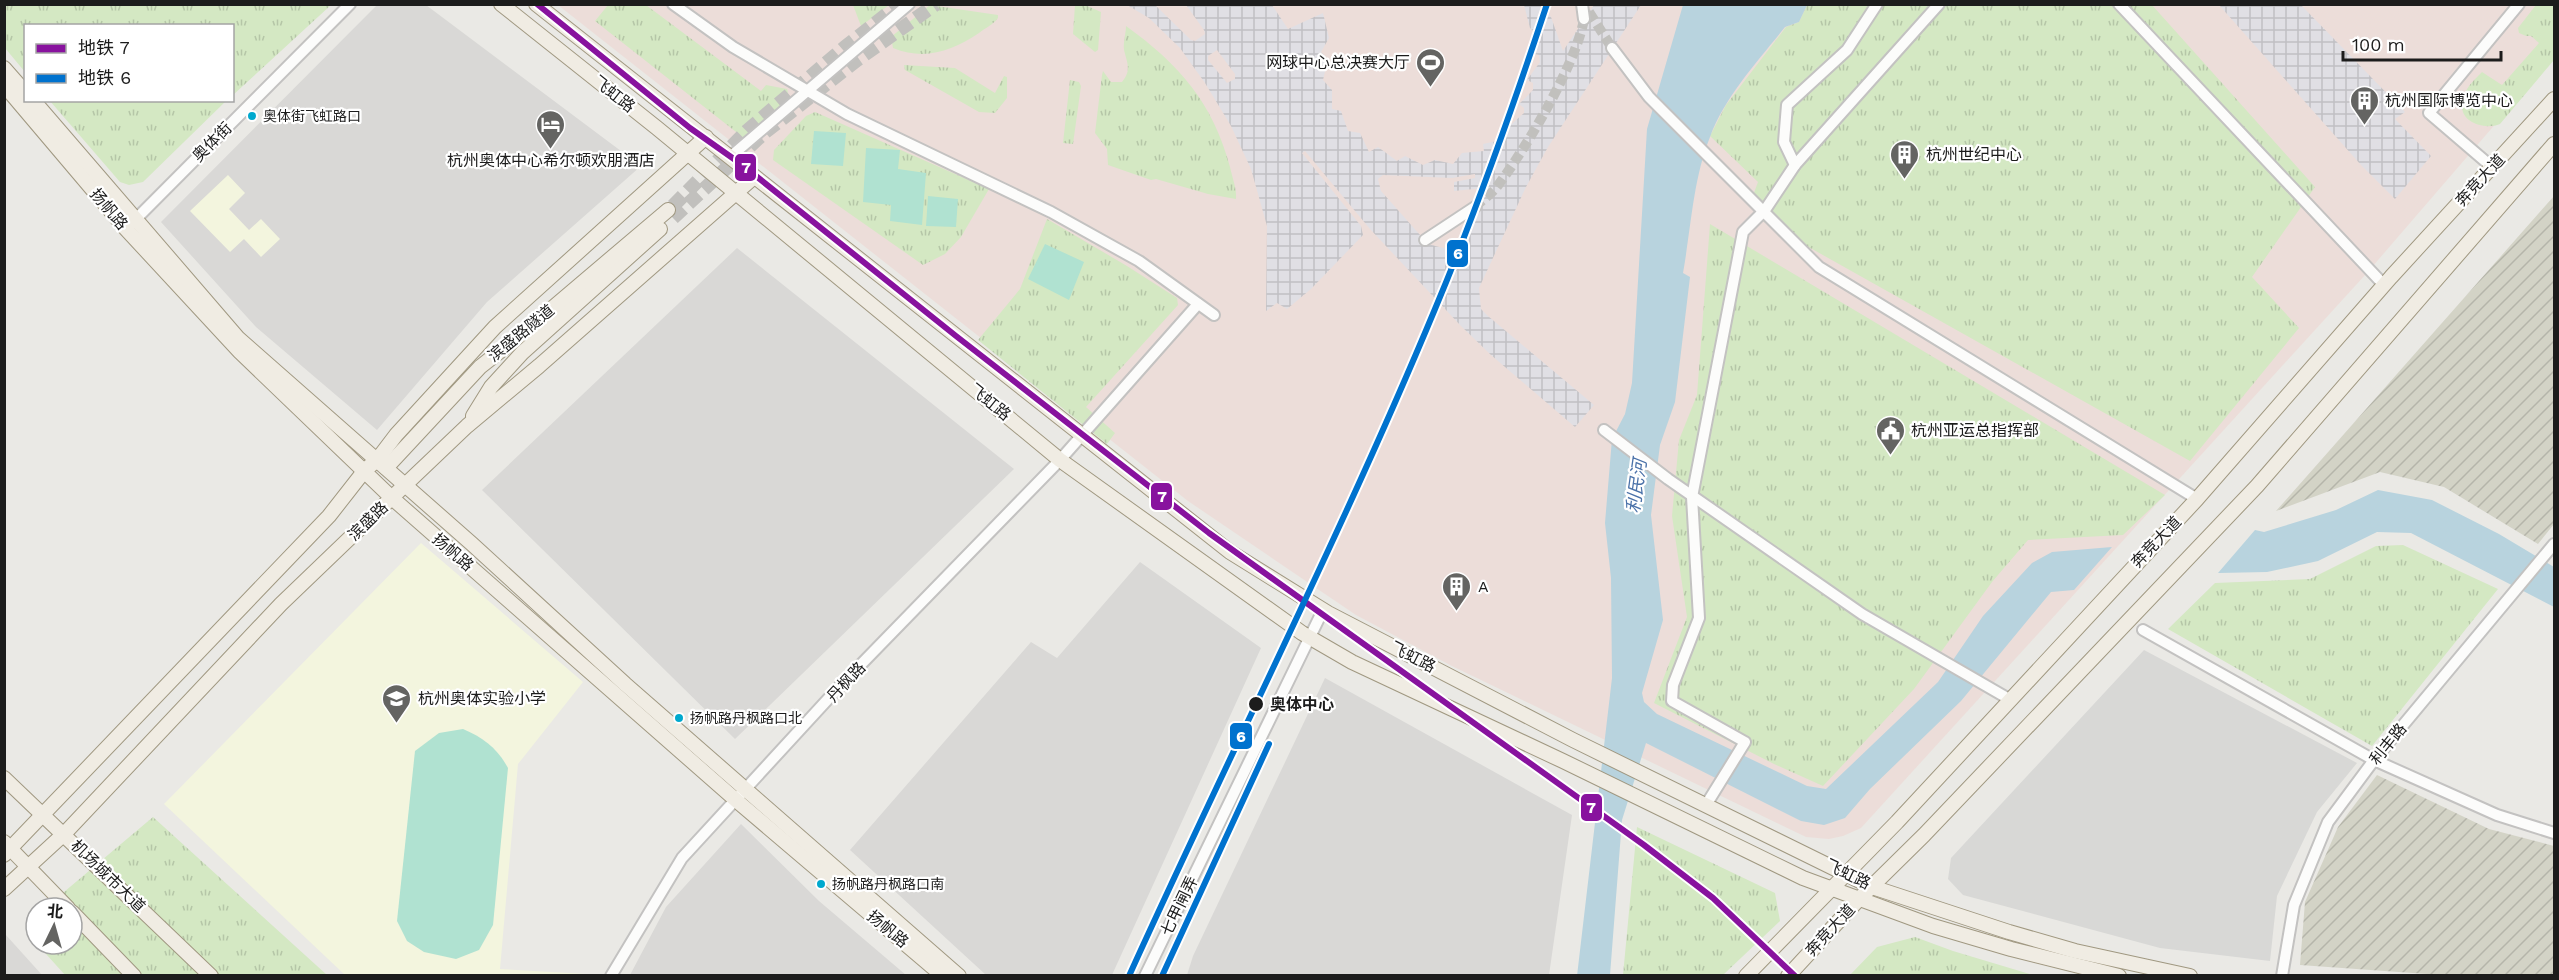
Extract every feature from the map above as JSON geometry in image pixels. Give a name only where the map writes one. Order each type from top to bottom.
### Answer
[{"type":"main road","name":"飞虹路","points":[[501,4],[1060,460],[1217,574],[1309,637],[1352,662],[1563,761],[1803,878],[1933,926],[2011,949],[2120,975]]},
{"type":"main road","name":"飞虹路","points":[[536,4],[1230,552],[1323,610],[1573,740],[1872,887],[2074,951],[2190,975]]},
{"type":"main road","points":[[4,68],[24,91]]},
{"type":"main road","name":"扬帆路","points":[[4,85],[130,224],[240,352],[392,498],[737,801],[943,975]]},
{"type":"main road","name":"奔竞大道","points":[[1746,975],[1832,890],[2196,499],[2384,285],[2554,99]]},
{"type":"main road","points":[[35,102],[130,224],[238,338],[405,484],[625,684],[959,975]]},
{"type":"main road","name":"滨盛路","points":[[7,848],[43,814],[329,516],[365,470],[382,464],[396,435],[495,327],[706,137]]},
{"type":"main road","name":"奔竞大道","points":[[1788,975],[2257,486],[2554,144]]},
{"type":"main road","name":"滨盛路","points":[[4,889],[65,833],[281,604],[405,484],[467,426],[539,366],[754,177]]},
{"type":"main road","name":"滨盛路隧道","points":[[382,464],[480,367],[670,214],[522,354],[491,387],[467,426]]},
{"type":"main road","name":"机场城市大道","points":[[4,778],[65,833],[211,975]]},
{"type":"main road","points":[[7,848],[56,896]]},
{"type":"main road","points":[[84,924],[134,975]]},
{"type":"street","name":"奥体街","points":[[130,224],[350,4]]},
{"type":"street","points":[[673,4],[734,47],[847,114],[1051,212],[1139,261],[1214,315]]},
{"type":"street","points":[[730,157],[909,4]]},
{"type":"street","points":[[1795,165],[1784,141],[1787,105],[1847,50],[1877,4]]},
{"type":"street","points":[[1706,805],[1745,742],[1672,701],[1673,685],[1698,618],[1692,496],[1743,232],[1765,210],[1795,165],[1939,4]]},
{"type":"street","points":[[2119,4],[2384,285]]},
{"type":"street","points":[[2492,167],[2429,113],[2519,4]]},
{"type":"street","points":[[1612,48],[1649,97],[1765,210],[1819,267],[2196,499]]},
{"type":"street","points":[[1425,240],[1474,207]]},
{"type":"street","name":"丹枫路","points":[[611,975],[682,858],[737,801],[840,686],[1060,460],[1198,304]]},
{"type":"street","points":[[1604,430],[1668,479],[1862,614],[2009,699]]},
{"type":"street","name":"利丰路","points":[[2282,975],[2294,904],[2328,822],[2374,760],[2553,545]]},
{"type":"street","name":"七甲闸弄","points":[[1145,975],[1323,610]]},
{"type":"street","points":[[2143,630],[2374,760],[2497,815],[2554,833]]},
{"type":"shaded area","points":[[2554,4],[2554,56],[2366,274],[1861,828],[1829,839],[1806,837],[1452,666],[1356,615],[1188,501],[558,5]]},
{"type":"shaded area","points":[[377,5],[426,5],[641,166],[487,302],[377,430],[256,327],[161,222]]},
{"type":"shaded area","points":[[1127,5],[1155,5],[1191,40],[1195,41],[1205,34],[1204,30],[1186,5],[1272,5],[1288,29],[1323,13],[1329,38],[1321,52],[1328,59],[1323,80],[1332,90],[1332,109],[1341,111],[1348,131],[1360,133],[1369,152],[1378,147],[1397,161],[1405,156],[1423,165],[1435,160],[1453,164],[1462,153],[1484,151],[1483,144],[1506,139],[1506,129],[1524,113],[1524,108],[1519,104],[1533,90],[1533,83],[1527,80],[1540,62],[1539,55],[1534,54],[1535,32],[1530,28],[1524,5],[1541,5],[1551,17],[1563,51],[1594,5],[1641,5],[1548,147],[1526,187],[1479,288],[1481,309],[1594,405],[1575,427],[1491,355],[1461,326],[1370,229],[1305,151],[1302,153],[1361,226],[1363,235],[1311,289],[1287,309],[1277,303],[1266,311],[1267,226],[1251,169],[1231,126],[1205,83],[1180,48],[1149,18]],"holes":[[[1217,50],[1235,74],[1235,79],[1227,83],[1208,60],[1208,56]],[[1475,174],[1475,178],[1454,182],[1454,191],[1484,188],[1456,244],[1451,248],[1443,248],[1428,244],[1381,191],[1378,179],[1383,175],[1452,178]]]},
{"type":"shaded area","points":[[2219,5],[2301,5],[2405,112],[2395,119],[2431,156],[2395,199],[2361,165]]},
{"type":"shaded area","points":[[228,175],[245,193],[229,209],[249,230],[261,219],[280,239],[261,257],[244,239],[230,252],[190,211]]},
{"type":"shaded area","points":[[2554,196],[2554,524],[2538,544],[2444,487],[2380,472],[2276,511]]},
{"type":"shaded area","points":[[737,248],[1014,469],[735,739],[482,490]]},
{"type":"shaded area","name":"杭州奥体实验小学","points":[[421,543],[583,682],[518,764],[500,969],[586,974],[585,976],[345,975],[164,804]]},
{"type":"shaded area","points":[[1140,562],[1261,648],[1112,975],[986,975],[850,850],[1031,642],[1057,658]]},
{"type":"shaded area","points":[[2144,650],[2357,763],[2317,812],[2277,896],[2270,961],[2160,948],[1963,895],[1948,879],[1951,858]]},
{"type":"shaded area","points":[[1325,678],[1572,815],[1549,975],[1187,975],[1193,956]]},
{"type":"shaded area","points":[[2377,775],[2489,829],[2554,846],[2554,975],[2441,975],[2300,965],[2305,902],[2338,827]]},
{"type":"shaded area","points":[[741,824],[819,901],[906,975],[630,975],[666,907]]},
{"type":"shaded area","points":[[5,934],[42,975],[5,975]]},
{"type":"green space","points":[[5,4],[331,5],[234,94],[234,24],[24,24],[24,71],[5,48]]},
{"type":"green space","points":[[853,4],[889,5],[861,26]]},
{"type":"green space","points":[[608,5],[646,5],[761,91],[766,85],[787,89],[790,101],[745,139],[595,21]]},
{"type":"green space","points":[[930,5],[998,15],[998,18],[959,45],[938,52],[916,54],[893,48],[891,37]]},
{"type":"green space","points":[[1075,5],[1085,5],[1101,12],[1098,50],[1095,52],[1073,34]]},
{"type":"green space","name":"杭州世纪中心","points":[[1807,5],[2152,5],[2315,187],[2252,277],[2299,328],[2190,461],[1764,222],[1749,206],[1758,182],[1710,136],[1726,105],[1786,27],[1799,22]]},
{"type":"green space","points":[[2536,5],[2554,5],[2554,60],[2500,124],[2486,126],[2472,122],[2463,113],[2462,107],[2464,95],[2471,84],[2482,72],[2502,85],[2539,43],[2531,36],[2519,33],[2518,28]]},
{"type":"green space","points":[[1126,26],[1178,70],[1204,104],[1223,144],[1236,191],[1236,199],[1208,194],[1156,179],[1151,180],[1108,165],[1107,149],[1095,133],[1102,75],[1103,71],[1111,82],[1122,82],[1125,78],[1128,70],[1124,47]]},
{"type":"green space","points":[[904,65],[955,68],[995,93],[1004,76],[1007,77],[1007,98],[995,113],[979,112],[905,70]]},
{"type":"green space","points":[[1070,80],[1079,82],[1081,86],[1073,144],[1063,143]]},
{"type":"green space","points":[[51,102],[225,102],[143,182],[129,185],[120,182]]},
{"type":"green space","points":[[815,112],[989,189],[961,237],[945,254],[923,265],[773,160],[774,150],[806,116]]},
{"type":"green space","points":[[814,131],[846,133],[843,166],[811,164]]},
{"type":"green space","points":[[866,148],[900,150],[898,169],[926,173],[922,225],[890,221],[891,205],[863,202]]},
{"type":"green space","points":[[928,196],[958,199],[956,227],[926,226]]},
{"type":"green space","points":[[1047,219],[1177,298],[1178,305],[1086,407],[1115,433],[1107,444],[978,340],[1020,289]]},
{"type":"green space","points":[[1710,224],[2165,495],[2123,535],[2028,540],[1992,582],[1914,689],[1823,786],[1774,764],[1654,703],[1687,617],[1672,516],[1679,440],[1697,395]]},
{"type":"green space","points":[[1045,244],[1084,262],[1069,300],[1028,279]]},
{"type":"green space","points":[[2403,545],[2498,589],[2372,746],[2168,629],[2215,583],[2310,579],[2376,546]]},
{"type":"green space","points":[[463,729],[489,744],[508,768],[493,925],[479,950],[456,959],[424,952],[407,941],[397,921],[415,751],[439,733]]},
{"type":"green space","points":[[153,817],[327,975],[65,975],[48,956],[84,956],[84,896],[59,896]]},
{"type":"green space","points":[[1637,827],[1775,893],[1780,921],[1723,975],[1623,975]]},
{"type":"green space","points":[[1915,937],[2033,975],[1850,975],[1877,947]]},
{"type":"water","name":"利民河","points":[[1683,5],[1807,5],[1799,22],[1785,27],[1733,93],[1716,122],[1700,170],[1683,273],[1690,277],[1675,402],[1660,445],[1651,515],[1663,620],[1642,693],[1644,702],[1657,714],[1807,786],[1826,789],[1938,682],[1983,616],[2032,563],[2052,552],[2112,547],[2074,590],[2051,592],[1961,701],[1870,789],[1845,818],[1824,825],[1801,821],[1646,743],[1622,820],[1610,975],[1577,976],[1612,678],[1611,578],[1605,523],[1612,439],[1625,414],[1632,383],[1647,129]]},
{"type":"water","points":[[2378,490],[2432,500],[2499,534],[2554,567],[2554,607],[2411,533],[2377,532],[2318,561],[2267,572],[2218,573],[2255,530],[2264,532],[2336,510]]},
{"type":"tunnel","points":[[673,206],[748,130],[845,47],[900,4]]},
{"type":"tunnel","points":[[673,218],[764,133],[857,60],[936,4]]},
{"type":"tunnel","points":[[1589,12],[1612,48]]},
{"type":"tunnel","points":[[1475,207],[1496,188],[1521,152],[1548,106],[1571,59],[1584,19]]},
{"type":"metro line","name":"7","points":[[537,4],[690,128],[741,164],[956,336],[1209,533],[1644,845],[1713,898],[1795,976]]},
{"type":"metro line","name":"6","points":[[1129,976],[1324,561],[1399,393],[1480,196],[1547,4]]},
{"type":"metro line","name":"6","points":[[1162,976],[1269,744]]},
{"type":"place","name":"网球中心总决赛大厅","points":[[1431,88]]},
{"type":"place","name":"奥体街飞虹路口","points":[[252,116]]},
{"type":"place","name":"杭州国际博览中心","points":[[2364,126]]},
{"type":"place","name":"杭州奥体中心希尔顿欢朋酒店","points":[[551,150]]},
{"type":"place","name":"杭州世纪中心","points":[[1905,180]]},
{"type":"place","name":"杭州亚运总指挥部","points":[[1890,456]]},
{"type":"place","name":"A","points":[[1457,612]]},
{"type":"place","name":"奥体中心","points":[[1256,704]]},
{"type":"place","name":"扬帆路丹枫路口北","points":[[679,718]]},
{"type":"place","name":"杭州奥体实验小学","points":[[397,724]]},
{"type":"place","name":"扬帆路丹枫路口南","points":[[821,884]]}]
